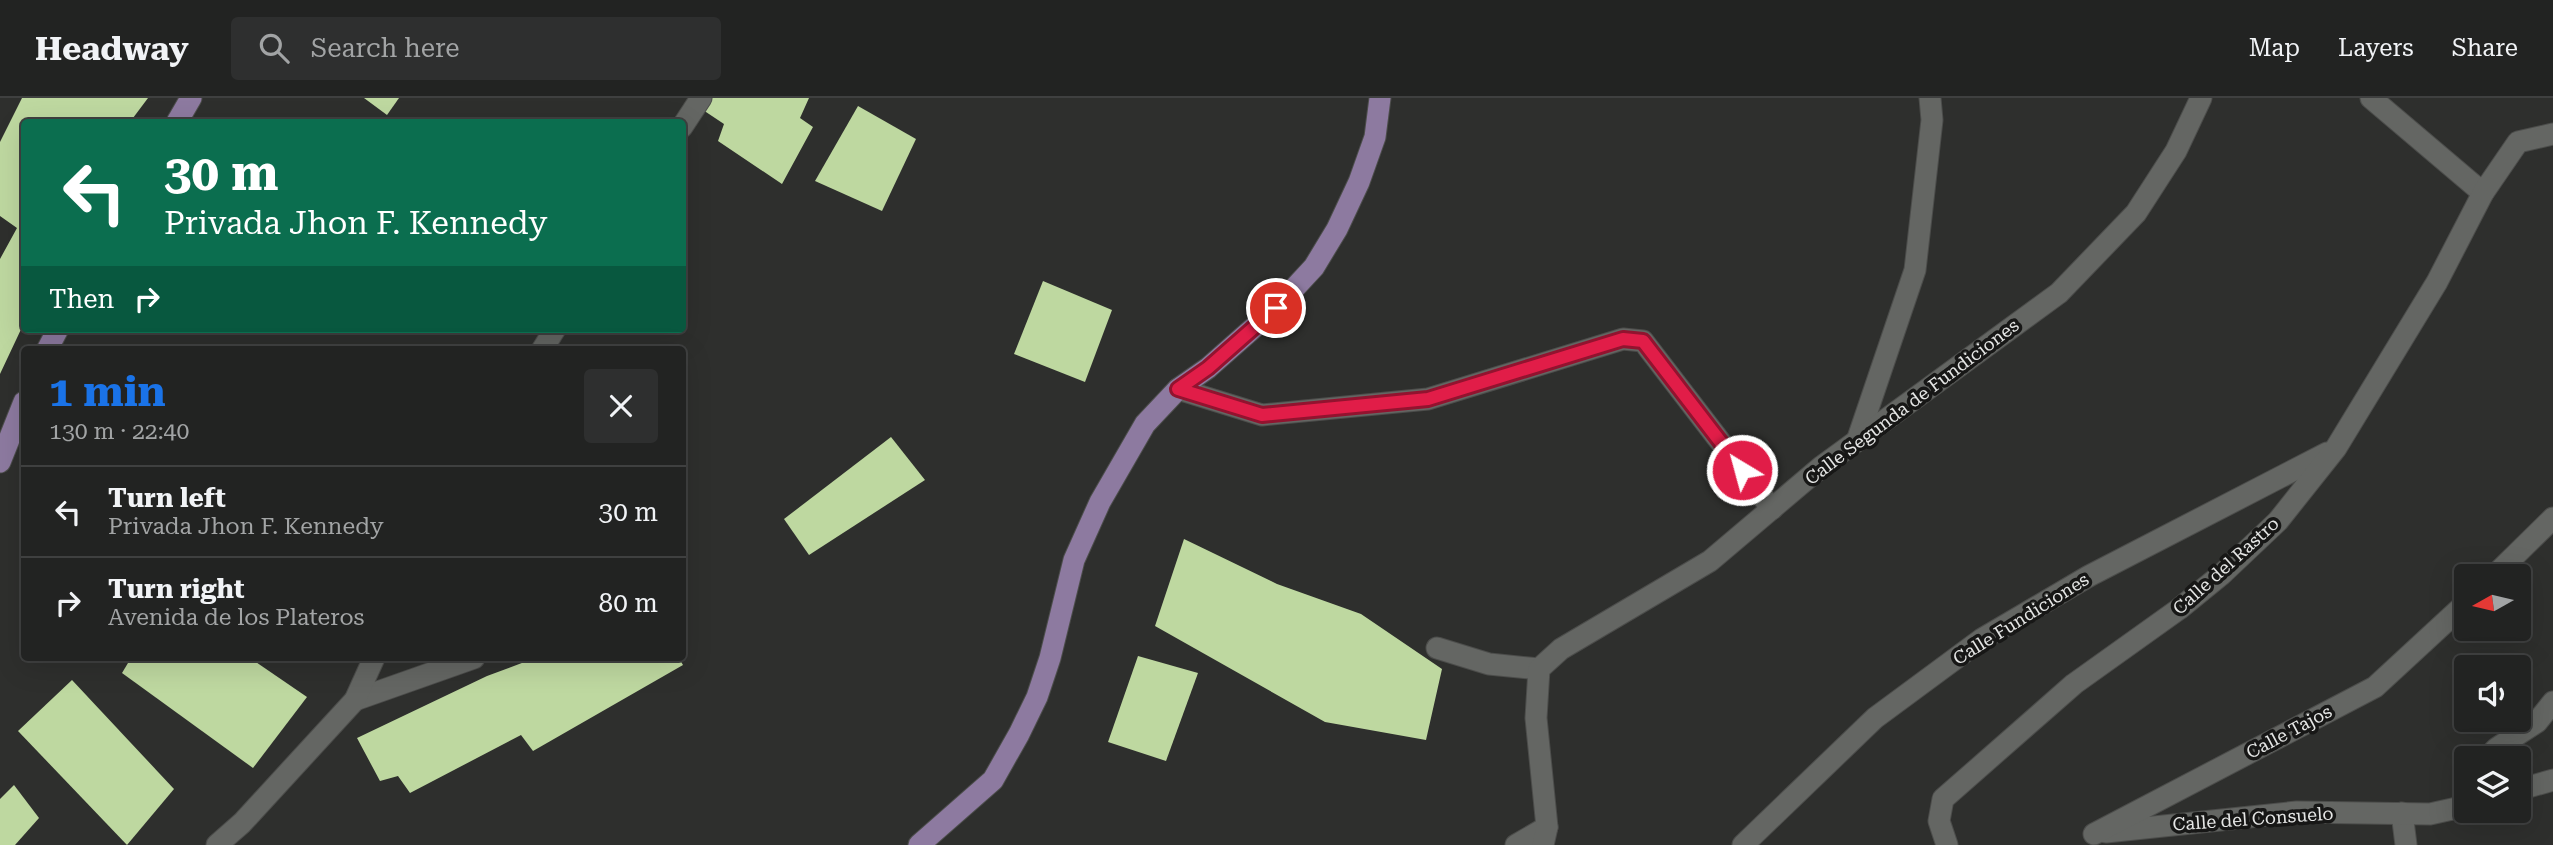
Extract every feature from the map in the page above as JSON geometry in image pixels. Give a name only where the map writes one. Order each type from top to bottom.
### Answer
[{"type":"main road","points":[[179,119],[191,98]]},
{"type":"main road","points":[[919,845],[993,780],[1037,697],[1050,658],[1074,560],[1100,502],[1145,424],[1178,389],[1240,341],[1276,308],[1314,267],[1338,229],[1375,137],[1380,98]]},
{"type":"main road","points":[[0,462],[21,410]]},
{"type":"street","points":[[686,121],[701,98]]},
{"type":"street","points":[[1857,441],[1916,270],[1932,120],[1930,98]]},
{"type":"street","name":"Calle Segunda de Fundiciones","points":[[1539,670],[1561,649],[1710,561],[1821,467],[2059,293],[2136,213],[2176,151],[2201,98]]},
{"type":"street","points":[[2371,98],[2483,193]]},
{"type":"street","name":"Calle del Rastro","points":[[1947,845],[1939,821],[1943,799],[2074,684],[2179,609],[2222,574],[2278,521],[2336,448],[2437,282],[2483,193],[2518,142],[2553,134]]},
{"type":"street","points":[[1178,389],[1262,415],[1428,399],[1623,339],[1643,341],[1772,509]]},
{"type":"street","name":"Calle Fundiciones","points":[[1743,845],[1875,718],[1982,639],[2089,576],[2336,448]]},
{"type":"street","points":[[2506,564],[2553,518]]},
{"type":"street","name":"Calle Tajos","points":[[2091,839],[2375,687],[2454,614]]},
{"type":"street","points":[[1437,648],[1489,664],[1539,670],[1536,718],[1545,836],[1516,845]]},
{"type":"street","points":[[217,845],[242,823],[355,700],[373,661]]},
{"type":"street","points":[[355,700],[466,661]]},
{"type":"street","points":[[2500,746],[2537,722],[2553,702]]},
{"type":"street","points":[[2531,786],[2553,780]]},
{"type":"street","name":"Calle del Consuelo","points":[[2091,839],[2297,812],[2430,814],[2454,807]]},
{"type":"street","points":[[2402,813],[2406,845]]},
{"type":"building","points":[[22,98],[148,98],[132,119],[21,119],[21,329],[0,374],[0,259],[17,228],[0,216],[0,142]]},
{"type":"building","points":[[364,98],[399,98],[387,115]]},
{"type":"building","points":[[712,98],[809,98],[800,118],[813,127],[782,184],[718,141],[724,124],[703,110]]},
{"type":"building","points":[[858,106],[916,139],[882,211],[815,181]]},
{"type":"building","points":[[1043,281],[1112,310],[1085,382],[1014,354]]},
{"type":"building","points":[[891,437],[925,480],[809,555],[784,519]]},
{"type":"building","points":[[1184,539],[1277,584],[1361,614],[1442,669],[1426,740],[1325,722],[1155,626]]},
{"type":"building","points":[[1138,656],[1198,673],[1166,761],[1108,742]]},
{"type":"building","points":[[129,661],[254,661],[307,697],[253,768],[122,673]]},
{"type":"building","points":[[527,661],[681,661],[683,665],[533,751],[521,735],[410,793],[398,776],[380,781],[357,738],[487,676]]},
{"type":"building","points":[[72,680],[174,789],[127,845],[18,731]]},
{"type":"building","points":[[14,785],[39,818],[15,845],[0,845],[0,799]]},
{"type":"route","points":[[1276,308],[1208,368],[1178,389],[1262,415],[1428,399],[1623,339],[1643,341],[1742,470]]}]
